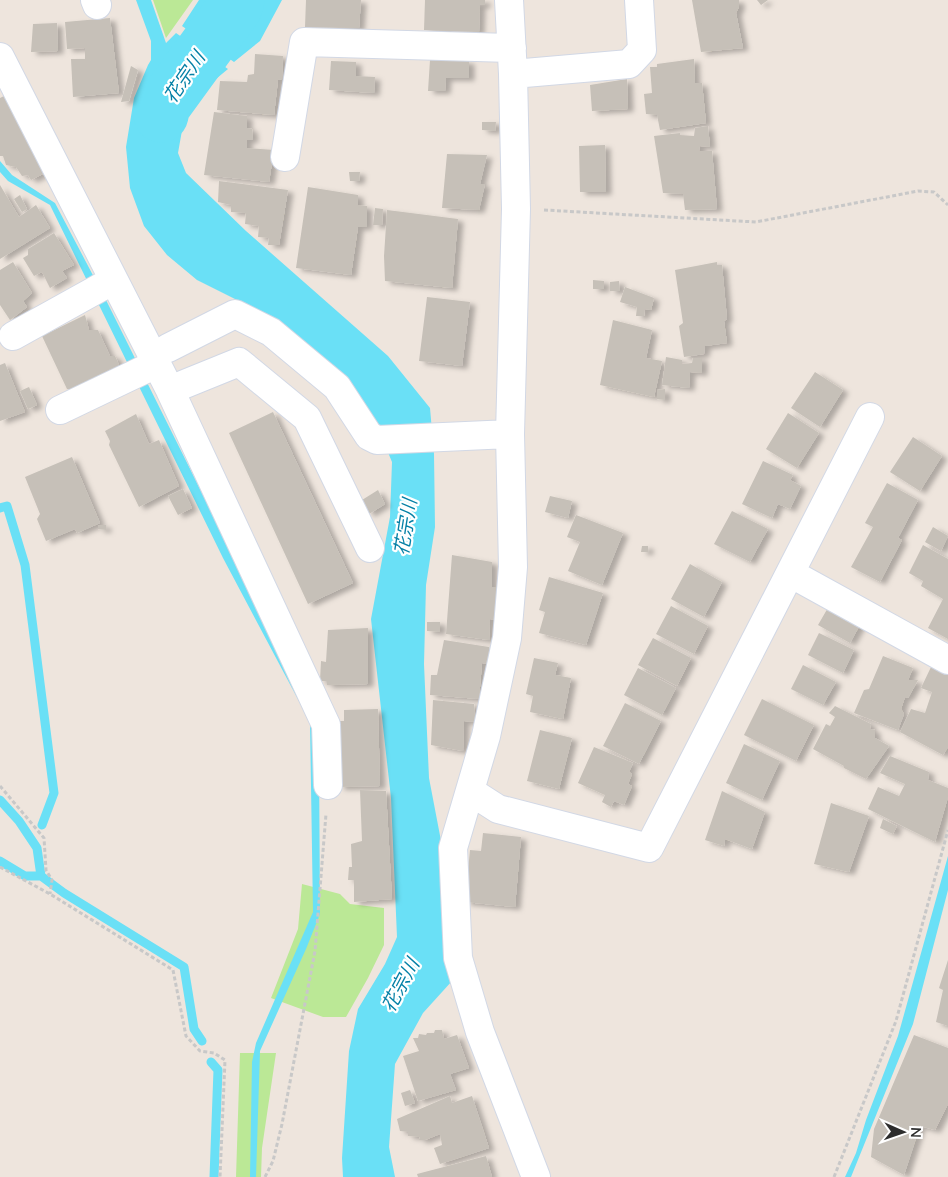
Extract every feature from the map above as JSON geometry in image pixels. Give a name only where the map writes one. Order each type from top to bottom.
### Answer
[{"type":"street","points":[[509,0],[513,74],[516,209],[510,434],[513,567],[507,638],[486,736],[453,848],[458,958],[480,1032],[536,1177]]},
{"type":"street","points":[[513,74],[629,64],[642,50],[639,0]]},
{"type":"street","points":[[285,157],[304,42],[512,48]]},
{"type":"street","points":[[0,57],[112,280],[162,356],[170,390],[326,725],[328,785]]},
{"type":"street","points":[[13,336],[112,280]]},
{"type":"street","points":[[60,410],[162,356],[235,314],[271,332],[337,386],[369,436],[377,440],[510,434]]},
{"type":"street","points":[[170,390],[239,362],[307,418],[370,548]]},
{"type":"street","points":[[470,791],[498,810],[650,848],[870,417]]},
{"type":"street","points":[[790,573],[948,660]]},
{"type":"path","points":[[516,209],[756,222],[918,191],[934,192],[948,205]]},
{"type":"path","points":[[265,1177],[273,1161],[282,1124],[316,951],[328,785]]},
{"type":"path","points":[[0,786],[44,838],[46,870],[52,880],[50,894]]},
{"type":"path","points":[[834,1177],[896,1021],[948,830]]},
{"type":"path","points":[[0,867],[50,894],[173,970],[186,1036],[200,1051],[214,1053],[224,1060],[220,1177]]},
{"type":"green space","points":[[153,0],[193,0],[166,38]]},
{"type":"green space","points":[[302,884],[340,894],[350,904],[384,908],[384,945],[346,1017],[323,1017],[271,998],[298,929]]},
{"type":"green space","points":[[240,1053],[276,1053],[262,1148],[261,1177],[236,1177]]},
{"type":"water","points":[[136,0],[151,0],[166,43],[176,33],[228,69],[205,88],[184,119],[178,153],[186,173],[246,231],[388,356],[430,408],[434,454],[435,527],[426,585],[424,664],[429,778],[442,846],[452,981],[423,1013],[395,1064],[389,1147],[395,1177],[343,1177],[342,1158],[349,1051],[358,1009],[385,964],[397,937],[391,798],[371,619],[390,517],[392,462],[377,426],[241,302],[197,280],[167,255],[144,226],[130,188],[126,147],[134,98],[151,60],[151,41]]},
{"type":"water","points":[[199,0],[282,0],[260,41],[234,62],[182,26]]},
{"type":"water","points":[[0,161],[12,175],[55,203],[107,302],[236,565],[306,700],[319,754],[320,914],[260,1051],[256,1177],[250,1177],[252,1062],[256,1043],[313,912],[310,722],[223,558],[50,205],[8,181],[0,172]]},
{"type":"water","points":[[948,856],[948,890],[913,1024],[851,1177],[845,1177],[856,1153],[866,1120],[898,1036]]},
{"type":"building","points":[[306,0],[361,0],[359,28],[305,27]]},
{"type":"building","points":[[425,0],[485,0],[485,5],[480,5],[479,32],[424,30]]},
{"type":"building","points":[[692,0],[739,0],[739,7],[736,13],[743,48],[701,52]]},
{"type":"building","points":[[757,0],[768,0],[761,5]]},
{"type":"building","points":[[110,18],[119,93],[73,97],[71,59],[85,59],[85,48],[67,49],[65,22]]},
{"type":"building","points":[[57,23],[58,51],[31,52],[33,24]]},
{"type":"building","points":[[255,54],[283,56],[282,79],[278,80],[274,115],[217,110],[220,81],[247,82],[248,75],[254,74]]},
{"type":"building","points":[[694,59],[695,83],[702,83],[706,123],[660,130],[657,115],[646,114],[644,94],[652,93],[650,67],[657,67],[657,64]]},
{"type":"building","points":[[430,60],[469,61],[469,78],[446,78],[445,91],[428,91]]},
{"type":"building","points":[[331,61],[356,62],[356,76],[375,77],[374,93],[329,90]]},
{"type":"building","points":[[131,66],[138,70],[129,101],[121,102]]},
{"type":"building","points":[[627,79],[628,109],[592,111],[590,85]]},
{"type":"building","points":[[6,95],[38,159],[38,164],[43,174],[31,180],[28,175],[22,176],[16,167],[6,165],[3,156],[0,156],[0,98]]},
{"type":"building","points":[[214,112],[247,116],[247,128],[252,129],[253,140],[247,140],[247,148],[274,150],[269,182],[204,175]]},
{"type":"building","points":[[482,122],[496,122],[495,131],[482,130]]},
{"type":"building","points":[[708,126],[710,147],[700,146],[699,151],[712,151],[717,209],[685,210],[683,194],[663,193],[654,136],[680,133],[680,135],[694,136],[695,128]]},
{"type":"building","points":[[605,145],[606,192],[580,192],[579,146]]},
{"type":"building","points":[[447,154],[487,155],[480,184],[485,184],[479,210],[442,208]]},
{"type":"building","points":[[349,172],[360,172],[359,181],[350,181]]},
{"type":"building","points":[[219,181],[288,190],[279,245],[268,245],[269,238],[258,237],[259,226],[245,224],[246,213],[231,212],[231,205],[218,202]]},
{"type":"building","points":[[0,185],[19,217],[36,205],[50,228],[0,259]]},
{"type":"building","points":[[308,187],[358,195],[358,205],[367,206],[367,227],[358,227],[351,275],[296,268]]},
{"type":"building","points":[[20,195],[27,209],[22,212],[14,199]]},
{"type":"building","points":[[375,208],[383,209],[382,225],[373,225]]},
{"type":"building","points":[[387,210],[458,219],[452,288],[385,281],[384,256]]},
{"type":"building","points":[[54,233],[74,265],[62,271],[67,278],[50,288],[42,272],[34,276],[23,258],[28,255],[28,249]]},
{"type":"building","points":[[13,262],[32,293],[23,301],[27,307],[10,320],[0,305],[0,270]]},
{"type":"building","points":[[717,262],[717,265],[722,265],[727,319],[724,321],[727,343],[705,346],[704,354],[684,357],[679,326],[683,323],[675,270]]},
{"type":"building","points":[[593,280],[604,281],[604,289],[593,289]]},
{"type":"building","points":[[619,281],[620,291],[610,291],[610,282]]},
{"type":"building","points":[[625,287],[654,298],[651,310],[645,309],[644,316],[636,316],[637,307],[620,302]]},
{"type":"building","points":[[427,297],[470,302],[462,366],[419,361]]},
{"type":"building","points":[[85,315],[89,330],[98,330],[110,356],[115,356],[119,365],[108,370],[108,375],[73,390],[67,389],[42,336]]},
{"type":"building","points":[[613,320],[652,330],[646,358],[662,361],[654,397],[600,385]]},
{"type":"building","points":[[666,357],[682,360],[682,364],[692,363],[693,358],[702,358],[702,373],[690,372],[689,388],[662,385]]},
{"type":"building","points":[[5,363],[25,412],[0,421],[0,365]]},
{"type":"building","points":[[815,372],[843,390],[820,427],[791,408]]},
{"type":"building","points":[[29,387],[37,405],[28,409],[20,391]]},
{"type":"building","points":[[665,389],[665,400],[657,399],[657,390]]},
{"type":"building","points":[[273,412],[353,583],[308,604],[229,433]]},
{"type":"building","points":[[788,413],[819,433],[797,468],[766,449]]},
{"type":"building","points":[[136,414],[149,444],[159,440],[179,486],[139,507],[109,445],[110,441],[105,431]]},
{"type":"building","points":[[913,437],[942,456],[920,491],[890,472]]},
{"type":"building","points":[[72,457],[100,523],[77,533],[75,529],[46,541],[37,519],[40,514],[25,477]]},
{"type":"building","points":[[763,461],[793,475],[790,480],[801,486],[790,509],[778,504],[772,518],[742,504]]},
{"type":"building","points":[[887,483],[918,500],[898,538],[902,540],[880,582],[851,567],[873,527],[865,523]]},
{"type":"building","points":[[183,489],[192,508],[178,515],[168,496]]},
{"type":"building","points":[[378,490],[385,504],[369,514],[362,500]]},
{"type":"building","points":[[550,496],[572,501],[568,518],[545,512]]},
{"type":"building","points":[[732,511],[768,529],[750,562],[714,544]]},
{"type":"building","points":[[576,515],[623,533],[602,585],[568,571],[580,542],[567,537]]},
{"type":"building","points":[[98,525],[106,525],[106,530],[98,529]]},
{"type":"building","points":[[933,527],[948,536],[941,551],[925,542]]},
{"type":"building","points":[[923,545],[948,559],[948,639],[928,628],[943,599],[921,586],[923,581],[909,573]]},
{"type":"building","points":[[642,546],[648,546],[648,552],[641,552]]},
{"type":"building","points":[[452,555],[492,562],[492,587],[499,587],[496,620],[490,619],[489,640],[446,634]]},
{"type":"building","points":[[690,564],[722,582],[704,617],[671,599]]},
{"type":"building","points":[[549,577],[603,593],[586,645],[539,633],[545,612],[539,610]]},
{"type":"building","points":[[671,606],[708,626],[694,654],[656,634]]},
{"type":"building","points":[[829,606],[861,623],[850,643],[818,625]]},
{"type":"building","points":[[427,622],[440,622],[440,632],[427,631]]},
{"type":"building","points":[[368,628],[368,684],[327,685],[327,681],[320,681],[321,661],[326,662],[328,630]]},
{"type":"building","points":[[819,633],[854,650],[843,673],[808,655]]},
{"type":"building","points":[[653,638],[691,658],[677,686],[638,665]]},
{"type":"building","points":[[444,640],[489,647],[489,664],[482,663],[479,699],[430,695],[431,675],[437,675]]},
{"type":"building","points":[[883,656],[913,668],[908,680],[918,680],[908,698],[905,697],[901,709],[904,714],[898,730],[854,713],[864,690],[869,689]]},
{"type":"building","points":[[534,658],[558,663],[555,675],[571,678],[563,719],[530,712],[533,696],[526,694]]},
{"type":"building","points":[[803,665],[836,682],[823,705],[791,689]]},
{"type":"building","points":[[931,667],[948,675],[948,747],[943,755],[900,732],[911,709],[925,713],[932,692],[921,688]]},
{"type":"building","points":[[638,668],[676,688],[662,715],[624,695]]},
{"type":"building","points":[[762,699],[814,725],[796,761],[744,735]]},
{"type":"building","points":[[433,700],[474,704],[475,722],[464,721],[463,751],[431,745]]},
{"type":"building","points":[[625,703],[661,721],[639,764],[603,746]]},
{"type":"building","points":[[835,706],[871,724],[870,729],[875,730],[875,738],[889,746],[866,779],[813,749],[826,724],[830,726],[835,717],[829,713]]},
{"type":"building","points":[[378,709],[380,786],[339,787],[337,721],[344,721],[344,710]]},
{"type":"building","points":[[540,730],[572,738],[559,789],[527,781]]},
{"type":"building","points":[[744,744],[780,761],[762,800],[726,783]]},
{"type":"building","points":[[594,747],[633,763],[629,772],[632,774],[628,784],[632,786],[624,805],[614,801],[611,807],[602,802],[605,795],[578,783]]},
{"type":"building","points":[[890,756],[929,772],[928,780],[948,788],[948,797],[935,842],[868,809],[878,787],[899,796],[905,784],[880,773]]},
{"type":"building","points":[[360,790],[386,791],[392,899],[354,902],[354,880],[348,880],[349,867],[352,867],[351,844],[362,841]]},
{"type":"building","points":[[722,791],[765,812],[752,849],[725,839],[724,846],[705,840]]},
{"type":"building","points":[[831,803],[869,816],[849,872],[814,864]]},
{"type":"building","points":[[883,819],[897,826],[893,834],[880,828]]},
{"type":"building","points":[[483,833],[521,837],[515,907],[465,902],[470,850],[481,851]]},
{"type":"building","points":[[948,960],[948,1026],[936,1022],[943,990],[939,988]]},
{"type":"building","points":[[435,1030],[442,1030],[444,1039],[457,1035],[469,1068],[450,1074],[456,1090],[418,1101],[403,1056],[419,1051],[413,1038],[418,1038],[419,1034],[434,1033]]},
{"type":"building","points":[[914,1035],[948,1048],[948,1104],[935,1130],[920,1126],[904,1175],[871,1157],[874,1129]]},
{"type":"building","points":[[410,1090],[415,1103],[405,1106],[401,1093]]},
{"type":"building","points":[[450,1096],[452,1103],[472,1096],[489,1148],[440,1164],[434,1148],[442,1145],[440,1134],[425,1140],[419,1140],[420,1137],[408,1136],[408,1132],[400,1131],[397,1119]]},
{"type":"building","points":[[486,1156],[492,1177],[418,1177],[417,1174]]},
{"type":"waterway","name":"花宗川","points":[[161,115],[163,106],[235,7],[237,0]]},
{"type":"waterway","points":[[0,508],[7,506],[25,565],[54,793],[42,825]]},
{"type":"waterway","points":[[0,800],[19,821],[37,848],[41,876],[64,893],[184,967],[194,1029],[202,1041]]},
{"type":"waterway","points":[[0,861],[25,876],[41,876]]},
{"type":"waterway","points":[[211,1062],[218,1070],[214,1177]]}]
